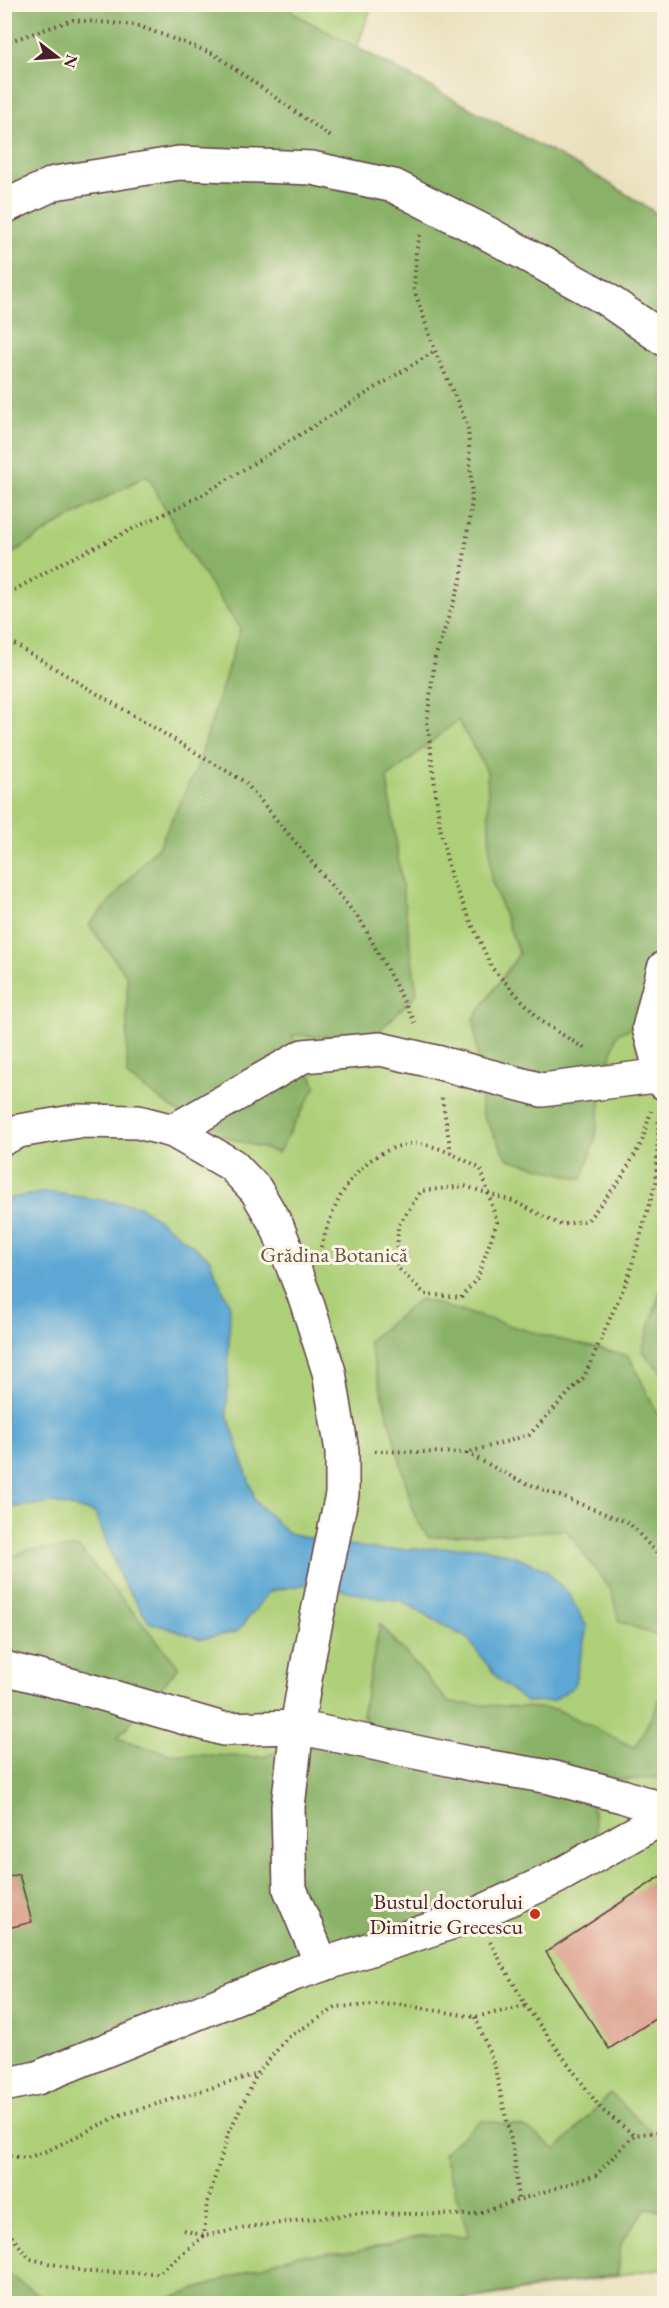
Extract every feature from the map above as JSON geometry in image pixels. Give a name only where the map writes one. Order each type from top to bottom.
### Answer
[{"type":"street","points":[[4,207],[55,183],[179,163],[312,168],[394,186],[603,297],[664,339]]},
{"type":"street","points":[[173,1131],[303,1056],[380,1049],[542,1090],[663,1078],[649,1029],[664,968]]},
{"type":"street","points":[[4,1138],[20,1131],[78,1121],[138,1122],[173,1131],[232,1165],[256,1190],[277,1226],[306,1300],[329,1371],[342,1450],[342,1494],[321,1593],[297,1727],[288,1807],[290,1889],[322,1965]]},
{"type":"street","points":[[4,1668],[223,1729],[297,1727],[472,1764],[550,1777],[664,1810]]},
{"type":"street","points":[[4,2085],[37,2078],[294,1974],[475,1916],[555,1878],[664,1818]]},
{"type":"path","points":[[4,43],[73,20],[136,25],[214,54],[338,142]]},
{"type":"path","points":[[430,204],[416,251],[414,289],[435,351],[468,426],[472,499],[461,580],[435,658],[427,721],[440,827],[451,878],[492,968],[543,1022],[593,1054]]},
{"type":"path","points":[[4,596],[62,563],[199,497],[435,351]]},
{"type":"path","points":[[4,638],[245,782],[361,921],[436,1062],[451,1152]]},
{"type":"path","points":[[321,1250],[346,1184],[368,1161],[395,1146],[420,1144],[451,1152],[481,1169],[489,1193],[497,1222],[478,1277],[461,1298],[425,1294],[397,1267],[398,1226],[421,1191],[464,1186],[489,1193],[513,1201],[561,1225],[588,1220],[620,1180],[642,1142],[663,1078]]},
{"type":"path","points":[[342,1450],[466,1453],[529,1436],[584,1377],[628,1278],[656,1182],[663,1078]]},
{"type":"path","points":[[466,1453],[516,1479],[629,1523],[664,1561]]},
{"type":"path","points":[[475,1916],[526,2006],[602,2109],[634,2135]]},
{"type":"path","points":[[4,2227],[30,2259],[88,2272],[158,2272],[204,2236],[207,2203],[229,2132],[257,2073],[287,2038],[337,2007],[397,2004],[474,2017],[526,2006]]},
{"type":"path","points":[[474,2017],[494,2064],[514,2154],[518,2200]]},
{"type":"path","points":[[4,2156],[27,2158],[70,2141],[120,2115],[257,2073]]},
{"type":"path","points":[[184,2230],[204,2236],[277,2223],[361,2213],[472,2215],[596,2175],[634,2135],[664,2131]]},
{"type":"green space","name":"Grădina Botanică","points":[[5,5],[372,5],[350,67],[664,240],[664,2268],[445,2303],[5,2304]]},
{"type":"green space","points":[[5,5],[284,5],[300,17],[604,180],[664,218],[664,1014],[617,1034],[602,1091],[595,1141],[582,1179],[508,1159],[482,1114],[474,1018],[519,954],[491,879],[487,771],[458,720],[387,778],[417,994],[371,1039],[292,1035],[316,1086],[278,1153],[206,1131],[127,1076],[127,976],[89,925],[160,844],[198,765],[240,629],[185,546],[147,475],[58,524],[5,558]]},
{"type":"green space","points":[[664,1279],[664,1375],[642,1351]]},
{"type":"green space","points":[[420,1299],[549,1337],[629,1356],[664,1427],[664,1639],[619,1621],[612,1592],[566,1530],[428,1537],[415,1517],[368,1341]]},
{"type":"green space","points":[[79,1548],[179,1667],[117,1738],[169,1754],[264,1757],[321,1734],[372,1730],[362,1714],[380,1624],[449,1703],[556,1709],[635,1748],[664,1692],[664,1777],[618,1780],[591,1801],[598,1842],[475,1903],[339,1940],[5,2078],[5,1559],[28,1550]]},
{"type":"green space","points":[[610,2093],[659,2139],[664,2139],[664,2211],[645,2209],[621,2243],[618,2274],[442,2303],[157,2303],[294,2255],[355,2252],[419,2236],[469,2236],[443,2153],[481,2120],[525,2127],[557,2150]]},
{"type":"green space","points":[[5,2271],[50,2303],[5,2303]]},
{"type":"water","points":[[47,1192],[140,1206],[209,1258],[230,1306],[227,1413],[256,1502],[288,1533],[381,1550],[479,1547],[516,1556],[546,1570],[570,1596],[587,1627],[574,1686],[553,1701],[526,1702],[498,1679],[468,1639],[402,1601],[372,1597],[314,1583],[270,1591],[237,1632],[201,1639],[149,1622],[122,1581],[95,1513],[54,1503],[5,1508],[4,1203],[11,1198]]},
{"type":"building","points":[[19,1874],[32,1922],[4,1929],[4,1878]]},
{"type":"building","points":[[664,1874],[664,2013],[609,2049],[546,1952]]},
{"type":"place","name":"Bustul doctorului Dimitrie Grecescu","points":[[535,1914]]}]
